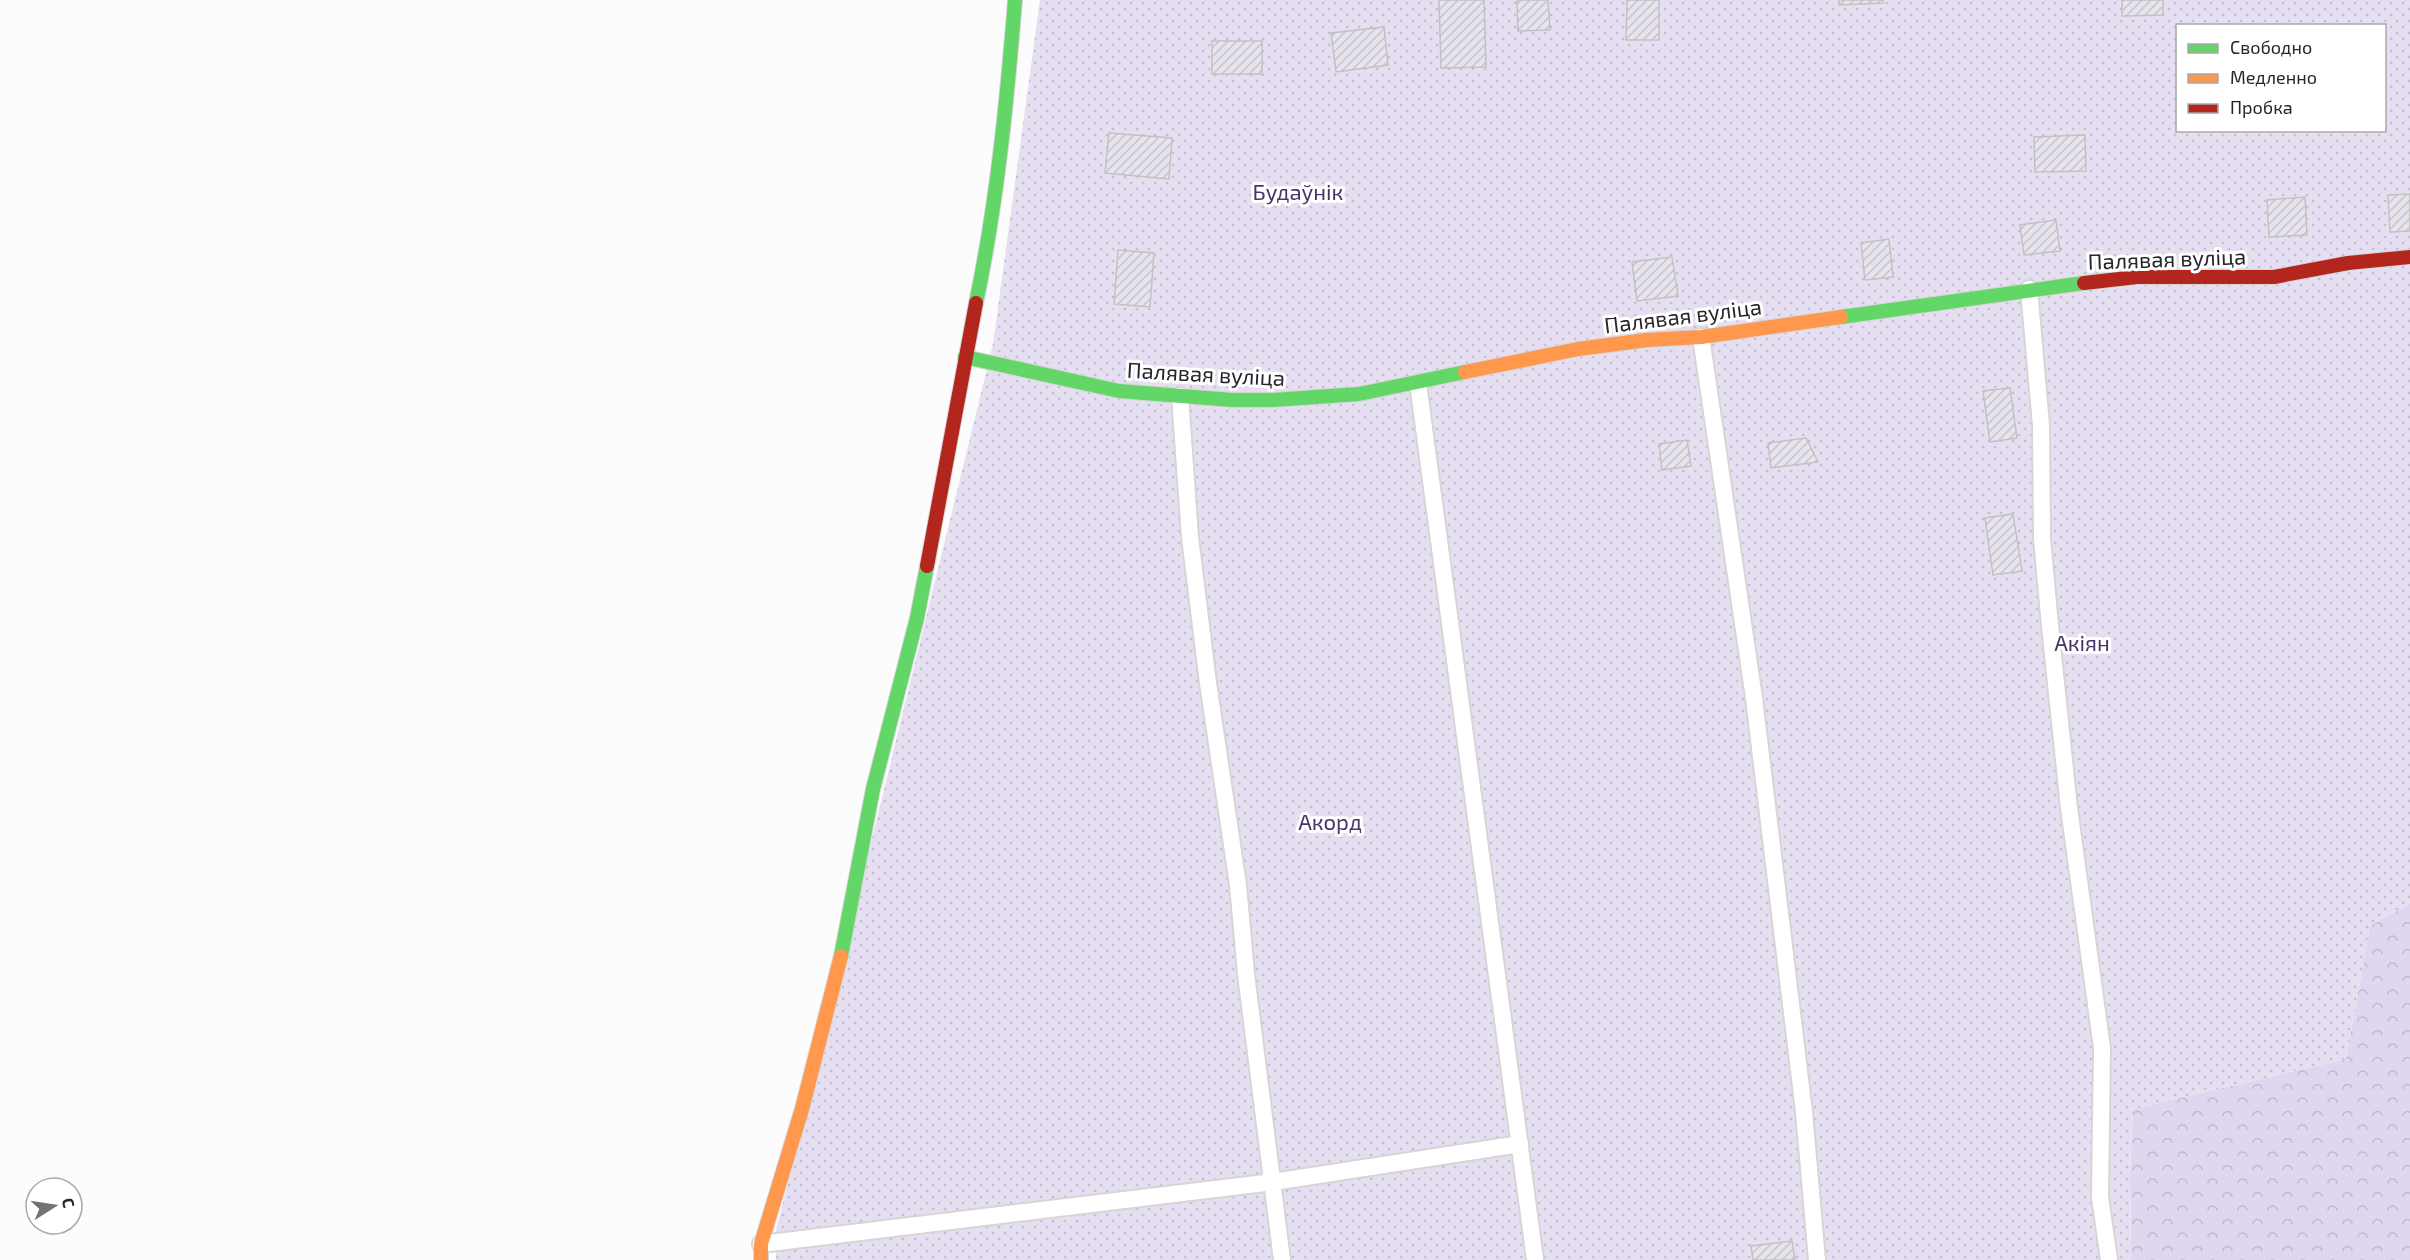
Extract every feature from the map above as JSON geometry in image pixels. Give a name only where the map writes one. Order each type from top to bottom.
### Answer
[{"type":"street","points":[[761,1252],[802,1109],[840,963],[873,789],[917,618],[965,357],[987,252],[1008,86],[1015,0]]},
{"type":"street","name":"Палявая вуліца","points":[[965,357],[1119,391],[1232,400],[1312,399],[1359,394],[1418,383],[1578,349],[1647,340],[1701,337],[2028,289],[2137,278],[2274,277],[2348,262],[2410,257]]},
{"type":"lane","points":[[2028,289],[2041,425],[2042,538],[2050,626],[2069,808],[2102,1048],[2100,1197],[2109,1260]]},
{"type":"lane","points":[[1701,337],[1754,698],[1804,1112],[1817,1260]]},
{"type":"lane","points":[[1418,383],[1535,1260]]},
{"type":"lane","points":[[1180,396],[1190,537],[1208,682],[1235,862],[1282,1260]]},
{"type":"lane","points":[[761,1252],[1273,1182],[1520,1144]]},
{"type":"green space","points":[[1040,0],[2410,0],[2410,903],[2370,926],[2346,1059],[2133,1109],[2130,1174],[2131,1260],[776,1260],[776,1231],[993,344]]},
{"type":"green space","points":[[2410,903],[2410,1260],[2131,1260],[2130,1174],[2133,1109],[2346,1059],[2370,926]]},
{"type":"building","points":[[1439,0],[1484,0],[1486,67],[1441,68]]},
{"type":"building","points":[[1517,0],[1548,0],[1550,30],[1518,31]]},
{"type":"building","points":[[1627,0],[1659,0],[1659,40],[1626,40]]},
{"type":"building","points":[[1839,0],[1883,0],[1883,3],[1839,5]]},
{"type":"building","points":[[2122,0],[2163,0],[2163,15],[2122,16]]},
{"type":"building","points":[[1384,27],[1388,65],[1336,72],[1331,33]]},
{"type":"building","points":[[1212,41],[1262,41],[1262,74],[1212,74]]},
{"type":"building","points":[[1109,133],[1172,138],[1169,179],[1105,173]]},
{"type":"building","points":[[2085,135],[2086,171],[2035,172],[2034,137]]},
{"type":"building","points":[[2410,194],[2410,231],[2390,232],[2388,195]]},
{"type":"building","points":[[2305,197],[2307,235],[2269,237],[2267,200]]},
{"type":"building","points":[[2056,220],[2060,251],[2024,255],[2020,225]]},
{"type":"building","points":[[1889,239],[1893,277],[1865,280],[1861,243]]},
{"type":"building","points":[[1118,250],[1154,253],[1150,307],[1114,304]]},
{"type":"building","points":[[1672,257],[1678,296],[1637,301],[1632,262]]},
{"type":"building","points":[[2010,388],[2017,438],[1990,442],[1983,391]]},
{"type":"building","points":[[1806,438],[1818,462],[1771,468],[1768,443]]},
{"type":"building","points":[[1687,440],[1691,466],[1662,470],[1659,444]]},
{"type":"building","points":[[2013,514],[2022,571],[1993,575],[1985,518]]},
{"type":"building","points":[[1792,1241],[1795,1260],[1753,1260],[1751,1246]]},
{"type":"traffic: fast","points":[[976,303],[990,228],[1000,152],[1015,0]]},
{"type":"traffic: fast","points":[[1841,317],[2084,283]]},
{"type":"traffic: fast","points":[[965,357],[1119,391],[1232,400],[1273,400],[1359,394],[1465,372]]},
{"type":"traffic: fast","points":[[841,956],[873,789],[917,618],[927,566]]},
{"type":"traffic: slow","points":[[1465,372],[1578,349],[1647,340],[1701,337],[1841,317]]},
{"type":"traffic: slow","points":[[761,1260],[761,1244],[802,1109],[841,956]]},
{"type":"traffic: jam","points":[[2084,283],[2137,277],[2274,277],[2348,263],[2410,257]]},
{"type":"traffic: jam","points":[[927,566],[976,303]]},
{"type":"park label","name":"Будаўнік","points":[[1298,192]]},
{"type":"park label","name":"Акіян","points":[[2082,643]]},
{"type":"park label","name":"Акорд","points":[[1330,822]]}]
